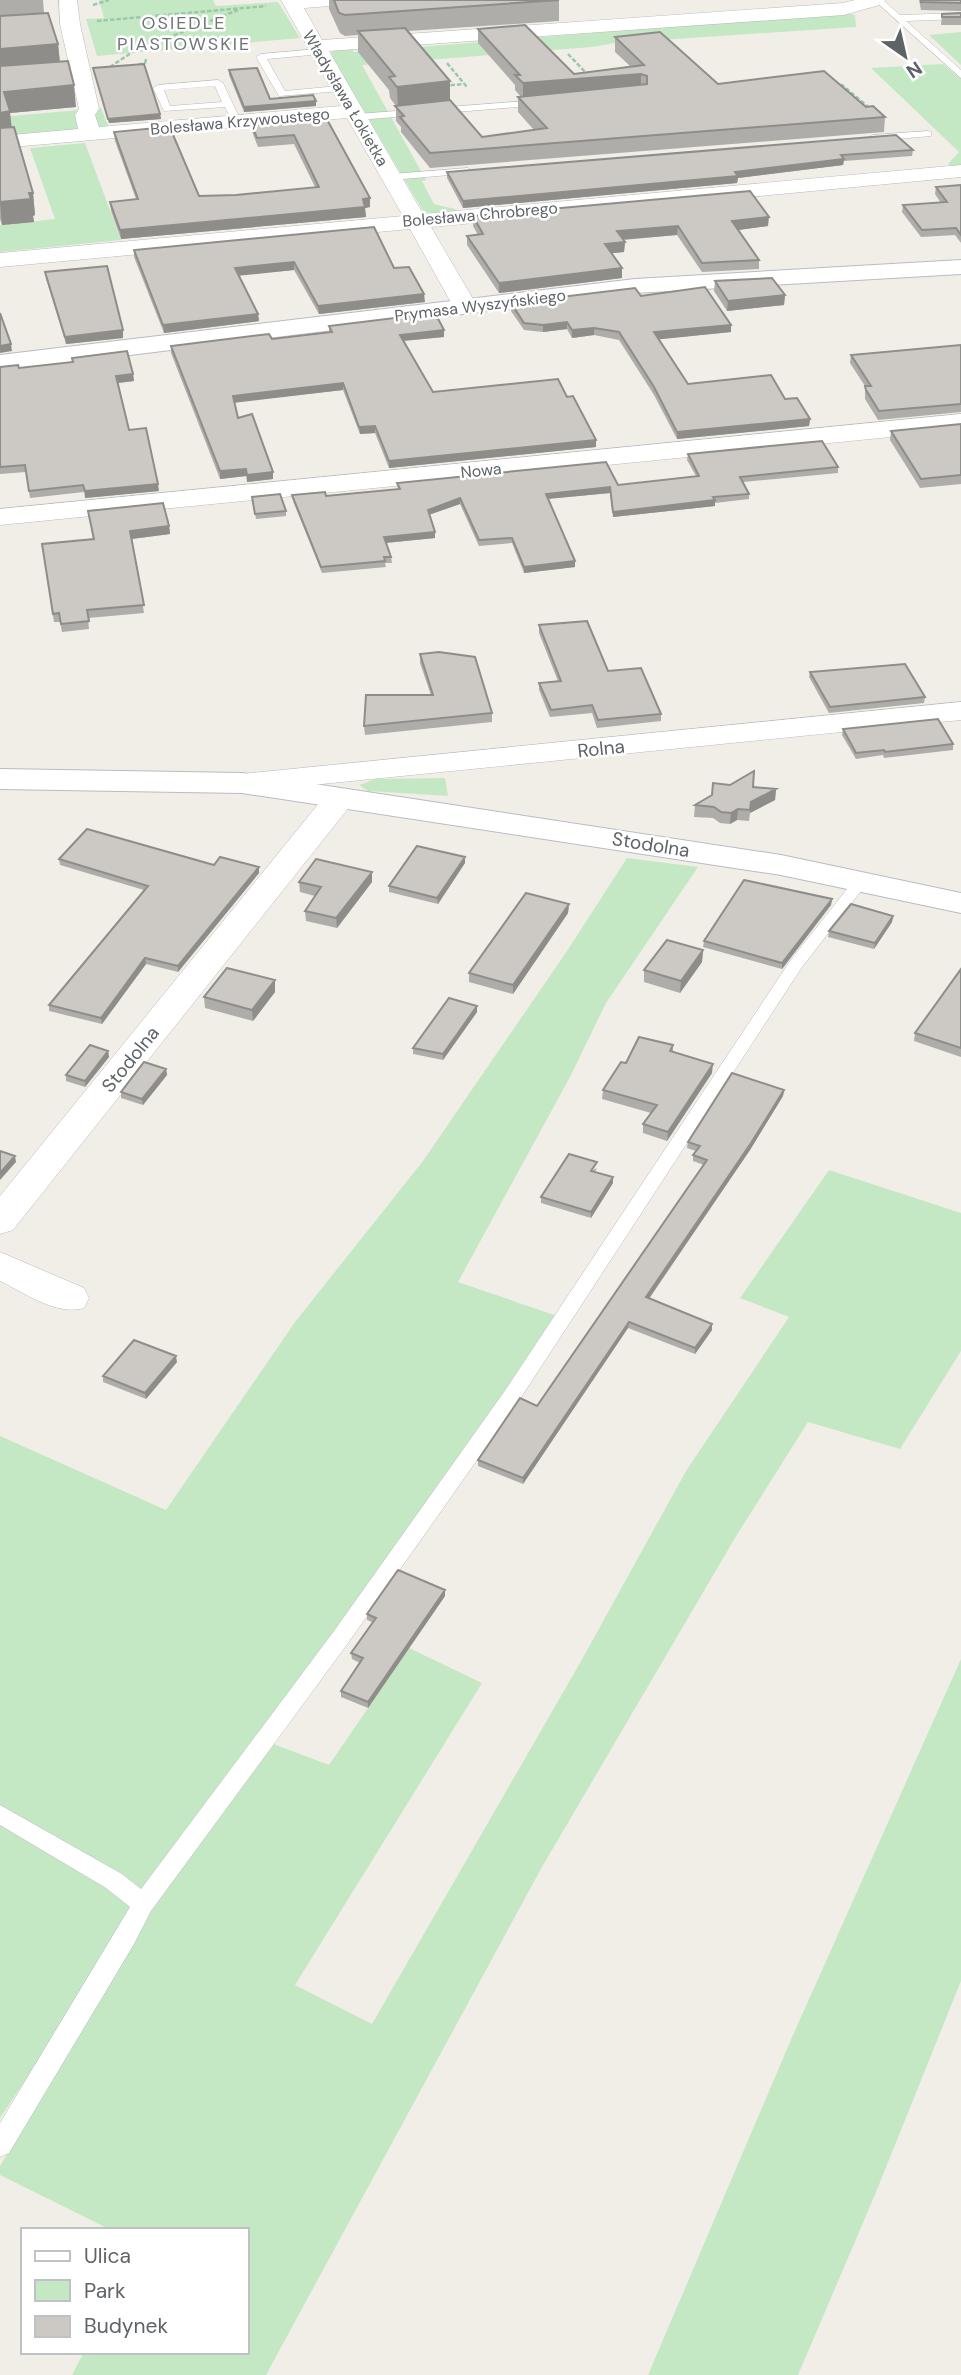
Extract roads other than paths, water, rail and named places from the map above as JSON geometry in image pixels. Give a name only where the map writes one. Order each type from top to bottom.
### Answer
[{"type":"street","points":[[0,122],[88,125],[89,109],[70,24],[68,0]]},
{"type":"street","points":[[285,3],[330,0]]},
{"type":"street","points":[[316,49],[844,9],[877,0]]},
{"type":"street","name":"Władysława Łokietka","points":[[285,3],[356,114],[465,306]]},
{"type":"street","points":[[600,6],[614,26]]},
{"type":"street","points":[[47,26],[70,24]]},
{"type":"street","points":[[55,74],[82,72]]},
{"type":"street","name":"Bolesława Krzywoustego","points":[[0,142],[88,125],[232,113],[356,114]]},
{"type":"street","name":"Bolesława Chrobrego","points":[[0,260],[961,171]]},
{"type":"street","name":"Prymasa Wyszyńskiego","points":[[0,363],[635,286],[961,267]]},
{"type":"street","name":"Nowa","points":[[0,517],[961,422]]},
{"type":"street","name":"Rolna","points":[[242,783],[961,711]]},
{"type":"street","name":"Stodolna","points":[[0,779],[242,783],[620,839],[781,866],[961,903]]},
{"type":"street","name":"Stodolna","points":[[0,1221],[339,799]]},
{"type":"street","points":[[0,1265],[70,1298]]},
{"type":"lane","points":[[877,0],[961,75]]},
{"type":"lane","points":[[900,18],[961,16]]},
{"type":"lane","points":[[316,49],[261,57],[282,94],[338,89]]},
{"type":"lane","points":[[218,83],[232,113],[167,109],[158,88],[218,83]]},
{"type":"lane","points":[[356,114],[550,102]]},
{"type":"lane","points":[[865,139],[928,134]]},
{"type":"lane","points":[[392,177],[479,170]]},
{"type":"lane","points":[[0,2144],[126,1937],[143,1904],[341,1637],[511,1398],[796,964],[860,882]]},
{"type":"lane","points":[[0,1814],[104,1874],[143,1904]]},
{"type":"district","name":"OSIEDLE PIASTOWSKIE","points":[[184,33]]}]
